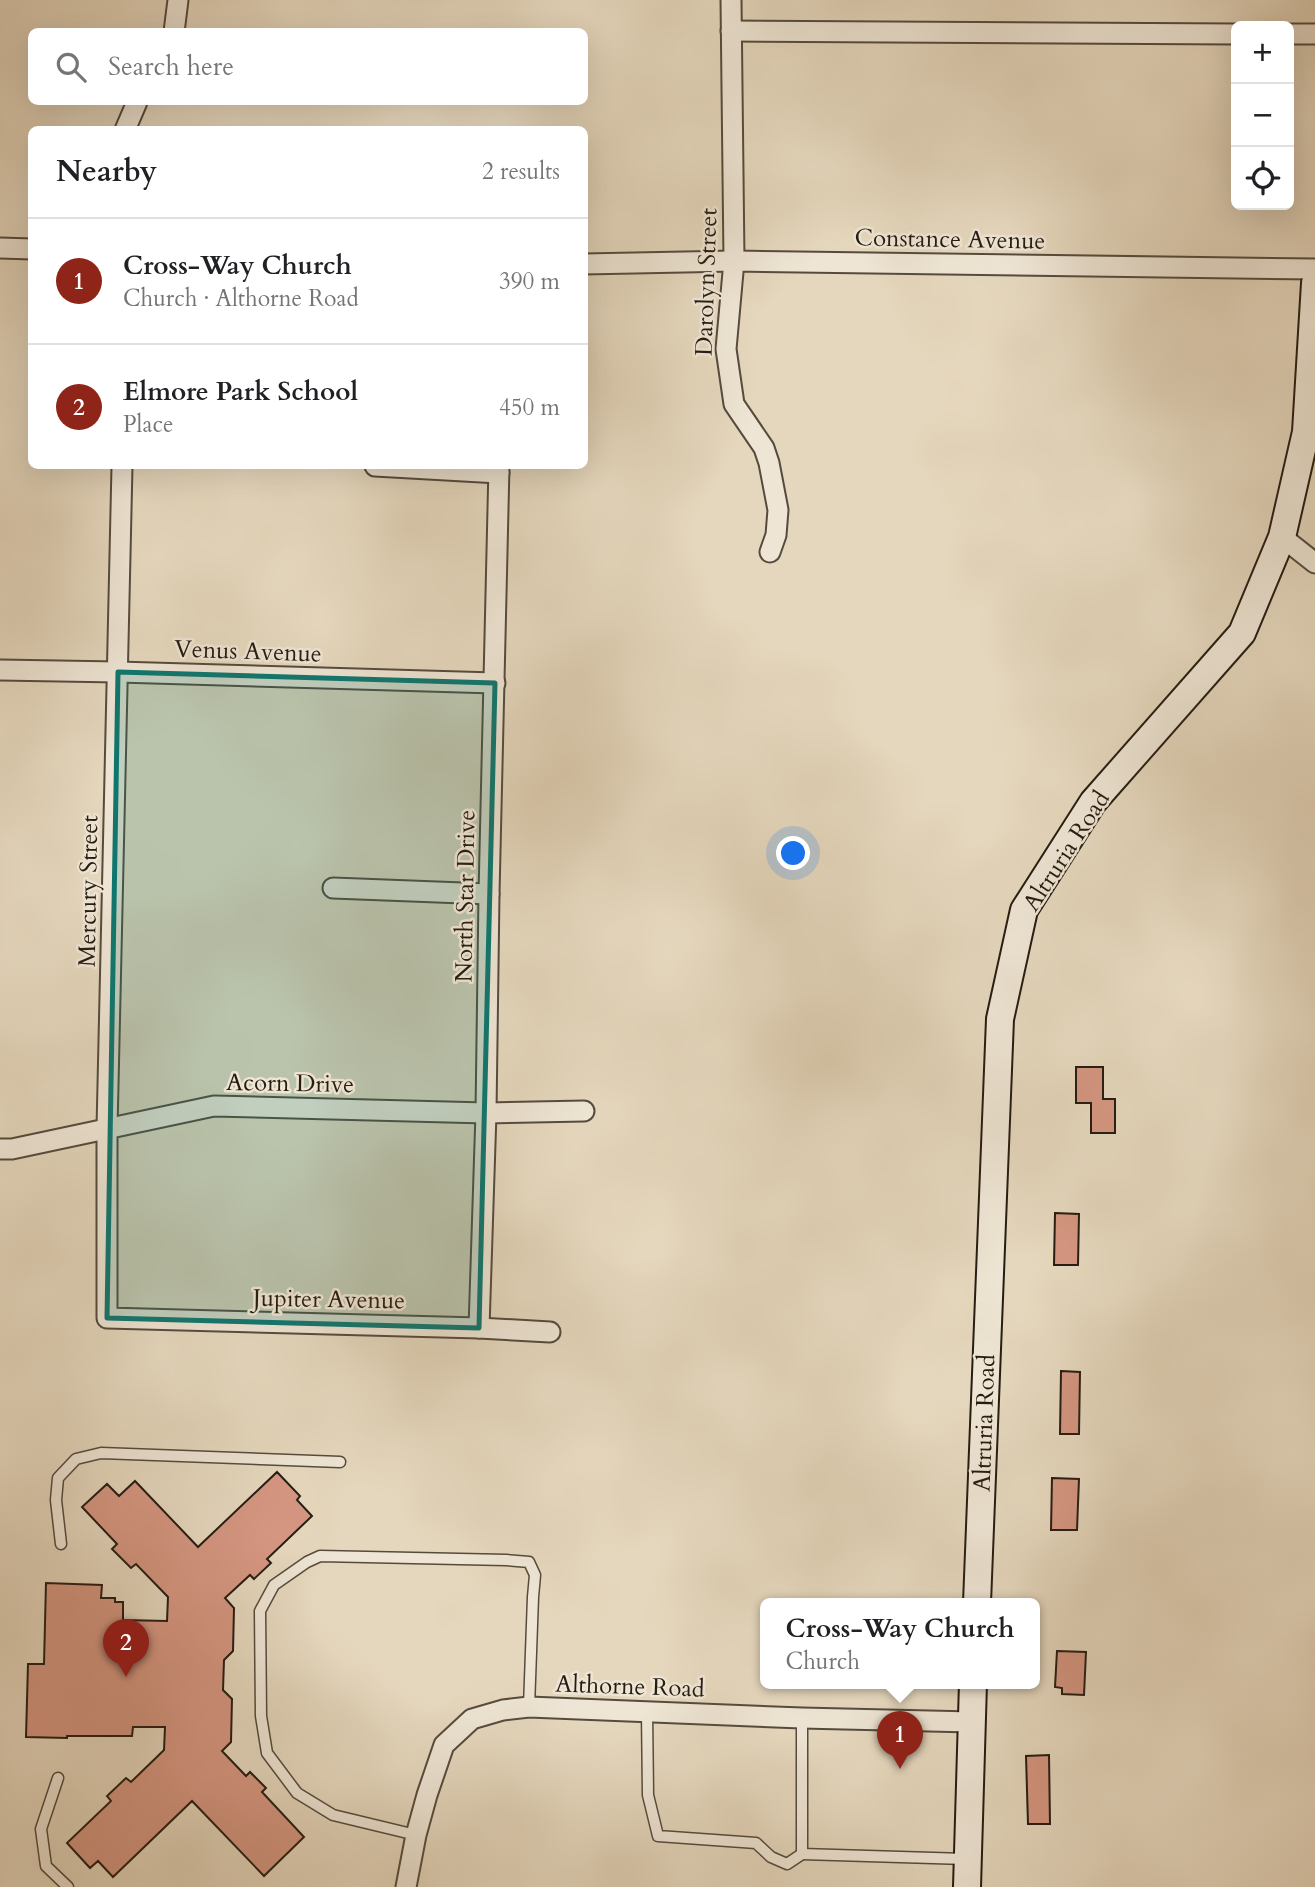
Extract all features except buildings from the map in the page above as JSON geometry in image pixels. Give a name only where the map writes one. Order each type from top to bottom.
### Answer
[{"type":"street","points":[[174,28],[178,0]]},
{"type":"street","name":"Darolyn Street","points":[[731,0],[734,261],[726,349],[734,404],[764,448],[769,463],[778,510],[776,535],[770,552]]},
{"type":"street","points":[[731,31],[1231,34]]},
{"type":"street","points":[[1294,34],[1315,34]]},
{"type":"street","points":[[127,126],[136,105]]},
{"type":"street","points":[[0,248],[28,249]]},
{"type":"street","name":"Constance Avenue","points":[[588,264],[734,261],[1315,269]]},
{"type":"street","name":"Altruria Road","points":[[976,1598],[1000,1019],[1024,910],[1093,802],[1242,633],[1282,537],[1306,432],[1312,392],[1315,283]]},
{"type":"street","name":"Mercury Street","points":[[107,1318],[107,1129],[122,469]]},
{"type":"street","name":"North Star Drive","points":[[479,1328],[499,469]]},
{"type":"street","points":[[1282,537],[1315,563]]},
{"type":"street","name":"Venus Avenue","points":[[0,670],[495,684]]},
{"type":"street","points":[[333,888],[489,894]]},
{"type":"street","name":"Acorn Drive","points":[[0,1149],[12,1149],[214,1106],[486,1113],[584,1111]]},
{"type":"street","name":"Jupiter Avenue","points":[[107,1318],[550,1332]]},
{"type":"street","points":[[967,1887],[973,1689]]},
{"type":"street","name":"Althorne Road","points":[[406,1887],[416,1835],[444,1745],[472,1719],[503,1710],[529,1707],[972,1722]]},
{"type":"lane","points":[[61,1544],[56,1500],[58,1478],[76,1459],[101,1453],[340,1462]]},
{"type":"lane","points":[[416,1835],[333,1815],[297,1793],[268,1753],[261,1716],[260,1611],[274,1585],[320,1556],[529,1562],[535,1575],[529,1707]]},
{"type":"lane","points":[[647,1712],[648,1795],[658,1836],[756,1843],[771,1857],[787,1864],[802,1854],[968,1859]]},
{"type":"lane","points":[[802,1718],[802,1854]]},
{"type":"lane","points":[[58,1778],[41,1829],[46,1866],[68,1887]]},
{"type":"highlighted area","points":[[118,672],[495,683],[479,1328],[107,1318]]},
{"type":"place","name":"Elmore Park School","points":[[126,1677]]},
{"type":"place","name":"Cross-Way Church","points":[[900,1769]]}]
